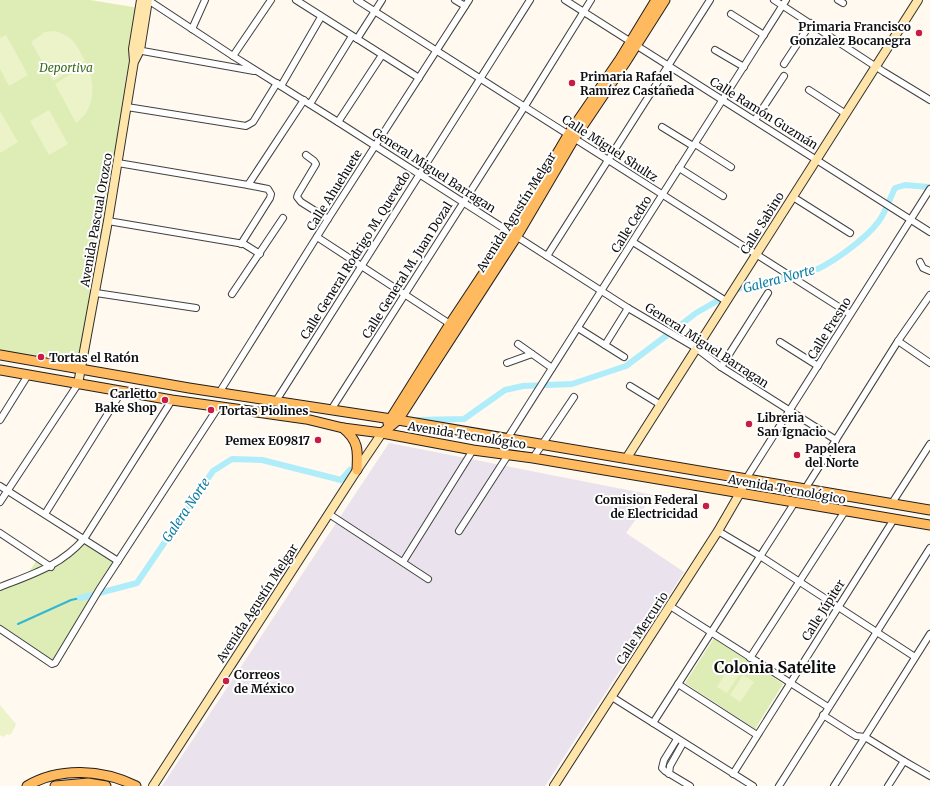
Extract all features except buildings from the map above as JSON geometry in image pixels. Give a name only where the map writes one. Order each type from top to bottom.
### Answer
[{"type":"main road","name":"Avenida Pascual Orozco","points":[[136,50],[141,0]]},
{"type":"main road","name":"Avenida Pascual Orozco","points":[[78,384],[96,293],[136,50],[148,0]]},
{"type":"main road","name":"Avenida Agustín Melgar","points":[[634,43],[656,0]]},
{"type":"main road","name":"Avenida Agustín Melgar","points":[[152,786],[357,470],[382,433],[405,408],[514,234],[571,137],[634,43],[665,0]]},
{"type":"main road","name":"Calle Sabino","points":[[626,459],[846,114],[916,1]]},
{"type":"main road","name":"Avenida Agustín Melgar","points":[[394,419],[450,324],[514,234]]},
{"type":"main road","name":"Avenida Tecnológico","points":[[0,355],[219,393],[394,419],[930,510]]},
{"type":"main road","name":"Avenida Tecnológico","points":[[0,370],[172,400],[306,419],[343,428],[382,433],[473,450],[533,458],[930,525]]},
{"type":"main road","points":[[405,408],[413,423]]},
{"type":"main road","points":[[343,428],[350,433],[357,446],[357,470]]},
{"type":"main road","name":"Calle Mercurio","points":[[554,786],[718,531],[740,493],[746,479]]},
{"type":"main road","points":[[27,786],[53,776],[75,772],[102,775],[123,780],[136,786]]},
{"type":"main road","points":[[55,786],[88,783],[106,786]]},
{"type":"street","name":"General Miguel Barragan","points":[[148,0],[257,72],[279,84],[375,145],[628,308],[696,348],[722,367],[836,440]]},
{"type":"street","points":[[192,29],[205,0]]},
{"type":"street","points":[[233,56],[271,0]]},
{"type":"street","points":[[296,0],[419,78]]},
{"type":"street","name":"Calle Miguel Shultz","points":[[357,0],[850,314]]},
{"type":"street","points":[[310,104],[354,38],[382,0]]},
{"type":"street","points":[[455,0],[465,6]]},
{"type":"street","name":"Calle Ahuehuete","points":[[219,393],[468,0]]},
{"type":"street","name":"Calle General Rodrigo M. Quevedo","points":[[276,401],[530,0]]},
{"type":"street","name":"Calle Ramón Guzmán","points":[[565,0],[930,232]]},
{"type":"street","name":"Calle General M. Juan Dozal","points":[[331,410],[591,0]]},
{"type":"street","points":[[547,256],[710,0]]},
{"type":"street","points":[[774,0],[785,3],[810,23],[930,100]]},
{"type":"street","name":"Calle Cedro","points":[[507,439],[785,3]]},
{"type":"street","points":[[731,14],[764,35]]},
{"type":"street","points":[[127,107],[246,126],[253,122],[321,17]]},
{"type":"street","points":[[784,64],[810,23]]},
{"type":"street","points":[[136,50],[257,72]]},
{"type":"street","points":[[716,50],[744,67]]},
{"type":"street","points":[[338,122],[382,55]]},
{"type":"street","points":[[755,120],[784,76]]},
{"type":"street","points":[[809,90],[846,114]]},
{"type":"street","points":[[248,185],[304,100]]},
{"type":"street","points":[[662,127],[731,167]]},
{"type":"street","points":[[306,155],[316,164],[298,194],[298,198],[301,202],[328,219]]},
{"type":"street","points":[[118,163],[266,189],[270,192],[270,198],[241,244]]},
{"type":"street","points":[[679,168],[723,196]]},
{"type":"street","name":"Calle Fresno","points":[[746,479],[930,189]]},
{"type":"street","points":[[793,197],[850,233]]},
{"type":"street","points":[[232,294],[283,218]]},
{"type":"street","points":[[108,221],[244,244],[260,254]]},
{"type":"street","points":[[317,237],[450,324]]},
{"type":"street","points":[[633,242],[726,301]]},
{"type":"street","points":[[920,262],[923,268],[930,271]]},
{"type":"street","points":[[96,293],[196,308]]},
{"type":"street","points":[[722,367],[768,293]]},
{"type":"street","points":[[805,489],[898,341],[930,295]]},
{"type":"street","points":[[605,345],[628,308]]},
{"type":"street","points":[[578,328],[624,357]]},
{"type":"street","points":[[898,341],[930,363]]},
{"type":"street","points":[[780,342],[818,366]]},
{"type":"street","points":[[518,344],[552,368]]},
{"type":"street","points":[[507,363],[532,354]]},
{"type":"street","points":[[0,420],[28,375]]},
{"type":"street","points":[[0,502],[78,384]]},
{"type":"street","points":[[630,386],[661,405]]},
{"type":"street","points":[[45,514],[122,391]]},
{"type":"street","points":[[533,458],[574,397]]},
{"type":"street","points":[[2,585],[51,566],[74,550],[84,539],[172,400]]},
{"type":"street","points":[[0,629],[52,664],[55,663],[88,607],[219,406]]},
{"type":"street","points":[[892,503],[930,444]]},
{"type":"street","points":[[403,562],[473,450]]},
{"type":"street","points":[[459,531],[508,455]]},
{"type":"street","points":[[0,486],[118,561]]},
{"type":"street","points":[[653,723],[795,502]]},
{"type":"street","points":[[750,658],[845,511]]},
{"type":"street","points":[[329,514],[428,579]]},
{"type":"street","name":"Calle Júpiter","points":[[733,774],[894,519]]},
{"type":"street","points":[[718,531],[760,556],[915,656]]},
{"type":"street","points":[[0,533],[51,566]]},
{"type":"street","points":[[779,786],[930,548]]},
{"type":"street","points":[[670,606],[828,707]]},
{"type":"street","points":[[834,786],[930,634]]},
{"type":"street","points":[[678,684],[757,735]]},
{"type":"street","points":[[612,697],[753,786]]},
{"type":"street","points":[[823,715],[856,736],[865,737],[930,776]]},
{"type":"street","points":[[677,739],[662,766],[664,771],[690,786]]},
{"type":"street","points":[[669,774],[670,766],[683,743]]},
{"type":"street","points":[[888,786],[904,761]]},
{"type":"street","points":[[674,786],[678,779]]},
{"type":"shaded area","name":"Comision Federal de Electricidad","points":[[389,443],[653,495],[626,533],[684,572],[545,786],[162,786]]},
{"type":"green space","name":"Deportiva","points":[[0,0],[90,0],[139,8],[81,369],[0,355]]},
{"type":"green space","points":[[54,31],[70,38],[85,61],[53,81],[31,42],[45,32]]},
{"type":"green space","points":[[6,35],[28,75],[9,86],[0,69],[0,38]]},
{"type":"green space","points":[[87,64],[90,72],[92,96],[83,117],[76,123],[55,84]]},
{"type":"green space","points":[[49,110],[68,144],[49,155],[30,121]]},
{"type":"green space","points":[[0,111],[18,142],[0,153]]},
{"type":"green space","points":[[84,539],[116,561],[53,664],[0,628],[0,586],[32,573],[29,572],[38,558],[48,565]]},
{"type":"green space","points":[[714,638],[783,684],[755,729],[685,683]]},
{"type":"green space","points":[[730,666],[740,673],[727,693],[717,687]]},
{"type":"green space","points":[[743,675],[754,682],[740,702],[730,695]]},
{"type":"green space","points":[[0,705],[16,724],[12,731],[13,732],[3,737],[0,735]]},
{"type":"waterway","name":"Galera Norte","points":[[736,290],[744,286],[799,276],[817,269],[856,244],[873,228],[884,213],[895,188],[905,185],[928,187]]},
{"type":"waterway","name":"Galera Norte","points":[[674,330],[696,313],[717,301]]},
{"type":"waterway","name":"Galera Norte","points":[[417,420],[464,419],[505,390],[523,386],[572,384],[626,366],[666,336]]},
{"type":"waterway","name":"Galera Norte","points":[[80,598],[137,583],[213,471],[232,459],[262,460],[341,480],[350,470]]},
{"type":"waterway","points":[[18,624],[71,600],[80,598]]},
{"type":"place","name":"Primaria Francisco Gonzalez Bocanegra","points":[[919,33]]},
{"type":"place","name":"Primaria Rafael Ramírez Castañeda","points":[[572,83]]},
{"type":"place","name":"Tortas el Ratón","points":[[41,357]]},
{"type":"place","name":"Carletto Bake Shop","points":[[165,400]]},
{"type":"place","name":"Tortas Piolines","points":[[211,410]]},
{"type":"place","name":"Libreria San Ignacio","points":[[749,424]]},
{"type":"place","name":"Pemex E09817","points":[[318,440]]},
{"type":"place","name":"Papelera del Norte","points":[[797,455]]},
{"type":"place","name":"Comision Federal de Electricidad","points":[[706,506]]},
{"type":"place","name":"Correos de México","points":[[226,681]]},
{"type":"district","name":"Colonia Satelite","points":[[775,667]]}]
